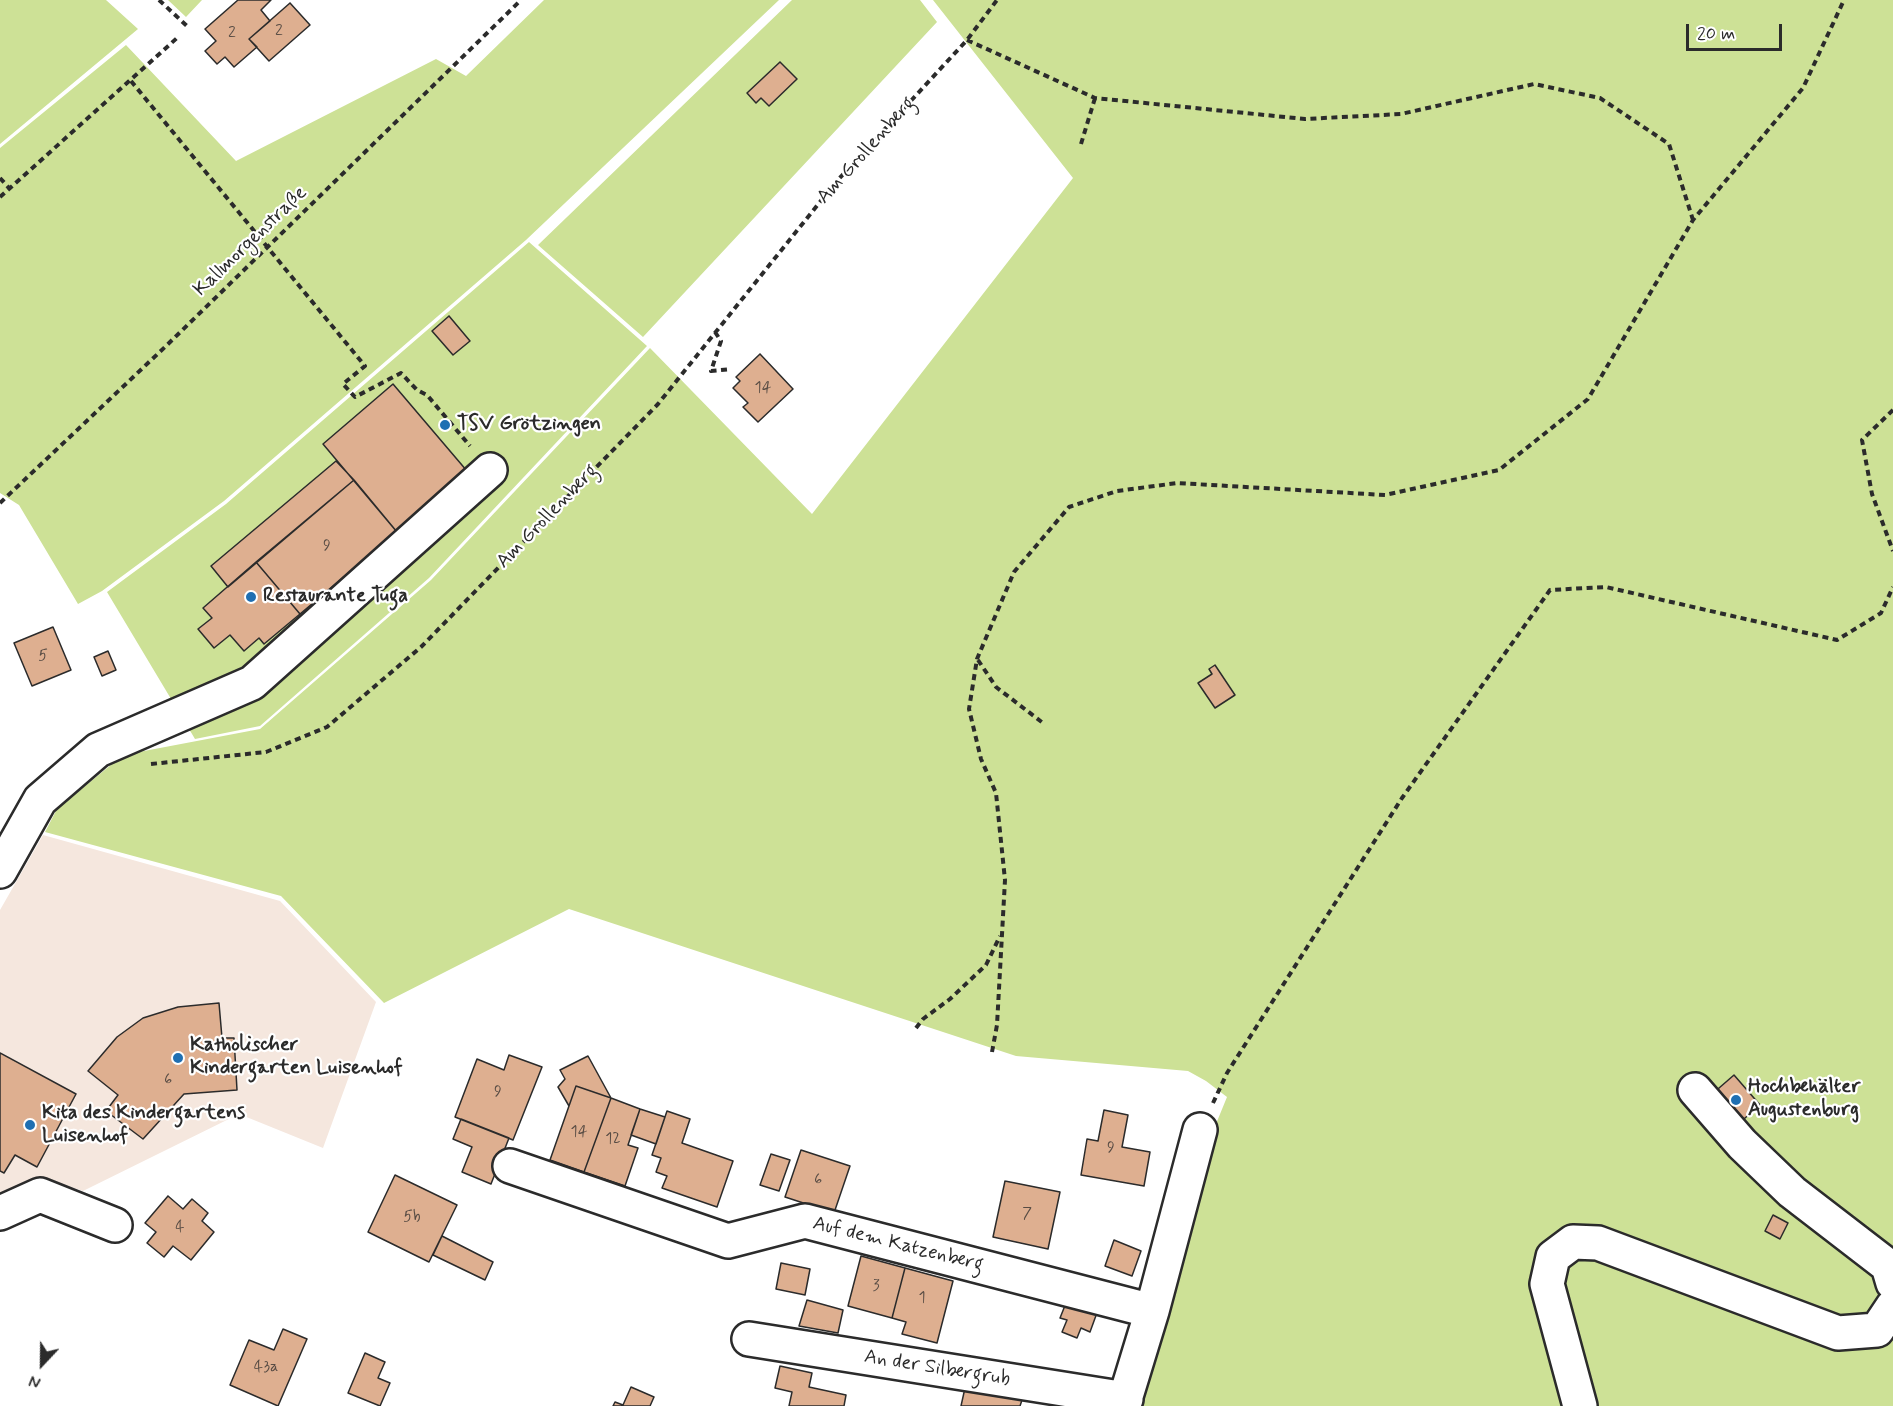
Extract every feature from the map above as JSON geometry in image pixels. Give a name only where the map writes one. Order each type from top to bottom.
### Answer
[{"type":"street","points":[[0,871],[40,800],[98,750],[252,683],[490,470]]},
{"type":"street","points":[[1695,1090],[1742,1144],[1792,1192],[1888,1266],[1893,1283]]},
{"type":"street","name":"An der Silbergrub","points":[[749,1339],[1125,1402],[1152,1311],[1200,1130]]},
{"type":"street","name":"Auf dem Katzenberg","points":[[510,1166],[728,1241],[805,1221],[1152,1311]]},
{"type":"street","points":[[0,1214],[40,1195],[115,1225]]},
{"type":"street","points":[[1580,1406],[1546,1284],[1553,1257],[1574,1242],[1598,1243],[1838,1333],[1877,1330],[1893,1306]]},
{"type":"path","points":[[159,0],[188,27]]},
{"type":"path","name":"Kallmorgenstraße","points":[[0,503],[520,0]]},
{"type":"path","name":"Am Grollenberg","points":[[148,765],[266,752],[327,727],[421,647],[657,404],[837,182],[967,40],[998,0]]},
{"type":"path","points":[[992,1052],[997,1025],[1005,880],[996,794],[981,759],[969,709],[977,659],[1014,572],[1069,507],[1117,491],[1177,483],[1385,495],[1499,470],[1588,399],[1693,220],[1803,88],[1844,0]]},
{"type":"path","points":[[0,197],[177,38]]},
{"type":"path","points":[[967,40],[1095,98],[1305,119],[1401,114],[1534,84],[1600,98],[1669,144],[1693,220]]},
{"type":"path","points":[[131,81],[364,366],[343,384],[355,397],[401,374],[417,390],[427,395],[490,470]]},
{"type":"path","points":[[1081,144],[1095,98]]},
{"type":"path","points":[[0,178],[9,188]]},
{"type":"path","points":[[715,332],[721,341],[711,371],[731,369]]},
{"type":"path","points":[[1893,410],[1862,440],[1872,494],[1893,551]]},
{"type":"path","points":[[1200,1130],[1227,1073],[1402,798],[1550,590],[1606,587],[1837,640],[1881,613],[1893,586]]},
{"type":"path","points":[[977,659],[996,687],[1043,723]]},
{"type":"path","points":[[916,1028],[923,1019],[950,999],[986,965],[1002,932]]},
{"type":"shaded area","name":"Katholischer Kindergarten Luisenhof","points":[[43,835],[280,901],[376,1002],[323,1148],[239,1114],[83,1191],[44,1178],[0,1195],[0,910]]},
{"type":"green space","points":[[0,0],[106,0],[138,29],[0,144]]},
{"type":"green space","points":[[168,0],[202,0],[186,17]]},
{"type":"green space","points":[[544,0],[779,0],[526,240],[224,501],[102,591],[78,604],[19,505],[0,493],[0,148],[126,45],[236,161],[436,59],[466,76]]},
{"type":"green space","points":[[792,0],[920,0],[937,22],[643,337],[538,245]]},
{"type":"green space","points":[[933,0],[1893,0],[1893,1406],[1133,1406],[1209,1141],[1227,1097],[1188,1071],[1016,1056],[569,909],[384,1003],[281,896],[45,832],[57,809],[123,755],[260,729],[431,580],[650,348],[812,514],[1073,178]]},
{"type":"green space","name":"TSV Grötzingen","points":[[529,242],[647,346],[429,578],[260,726],[195,739],[107,592],[226,504]]},
{"type":"building","points":[[238,0],[271,0],[261,10],[270,21],[249,39],[257,47],[234,67],[225,57],[217,64],[205,51],[216,41],[205,29]]},
{"type":"building","points":[[290,3],[310,25],[269,61],[249,39]]},
{"type":"building","points":[[780,62],[797,79],[769,106],[761,98],[756,103],[747,93]]},
{"type":"building","points":[[449,316],[470,341],[453,355],[432,331]]},
{"type":"building","points":[[760,354],[793,389],[758,422],[743,407],[748,403],[733,388],[740,381],[736,377]]},
{"type":"building","name":"TSV Grötzingen","points":[[393,384],[467,471],[397,532],[323,444]]},
{"type":"building","points":[[336,461],[354,480],[228,587],[211,566]]},
{"type":"building","points":[[354,480],[397,532],[300,614],[256,562]]},
{"type":"building","name":"Restaurante Tuga","points":[[256,562],[300,614],[264,644],[259,638],[244,651],[230,635],[214,648],[198,629],[212,618],[203,608]]},
{"type":"building","points":[[53,627],[71,670],[32,686],[14,643]]},
{"type":"building","points":[[108,651],[116,670],[102,676],[94,657]]},
{"type":"building","points":[[1215,665],[1235,695],[1215,708],[1198,683],[1212,674],[1209,669]]},
{"type":"building","points":[[219,1003],[222,1038],[234,1038],[237,1090],[184,1094],[143,1139],[106,1111],[118,1095],[88,1071],[117,1037],[143,1018],[178,1007]]},
{"type":"building","name":"Kita des Kindergartens Luisenhof","points":[[0,1053],[76,1094],[37,1167],[15,1155],[4,1173],[0,1171]]},
{"type":"building","points":[[509,1055],[542,1067],[513,1140],[455,1117],[477,1059],[504,1070]]},
{"type":"building","points":[[588,1056],[611,1098],[576,1086],[569,1106],[558,1087],[565,1079],[560,1070]]},
{"type":"building","name":"Hochbehälter Augustenburg","points":[[1734,1075],[1760,1105],[1737,1125],[1711,1095]]},
{"type":"building","points":[[576,1086],[611,1098],[584,1172],[550,1160]]},
{"type":"building","points":[[611,1098],[640,1109],[628,1145],[638,1148],[625,1186],[584,1172]]},
{"type":"building","points":[[640,1109],[665,1117],[656,1144],[631,1135]]},
{"type":"building","points":[[1104,1110],[1128,1115],[1122,1147],[1150,1152],[1144,1186],[1081,1175],[1087,1139],[1098,1141]]},
{"type":"building","points":[[667,1111],[690,1119],[682,1143],[733,1161],[717,1207],[662,1188],[667,1176],[656,1172],[661,1158],[652,1155]]},
{"type":"building","points":[[461,1119],[509,1138],[491,1184],[462,1172],[472,1147],[453,1139]]},
{"type":"building","points":[[801,1150],[850,1166],[834,1213],[785,1197]]},
{"type":"building","points":[[771,1154],[790,1160],[779,1191],[760,1185]]},
{"type":"building","points":[[395,1175],[457,1205],[429,1262],[368,1232]]},
{"type":"building","points":[[1005,1181],[1060,1192],[1048,1249],[993,1237]]},
{"type":"building","points":[[168,1196],[183,1209],[192,1199],[208,1213],[202,1221],[214,1232],[191,1260],[173,1246],[164,1257],[147,1243],[156,1232],[145,1223]]},
{"type":"building","points":[[1773,1215],[1788,1223],[1780,1239],[1765,1231]]},
{"type":"building","points":[[442,1236],[493,1262],[485,1280],[433,1255]]},
{"type":"building","points":[[1114,1240],[1141,1251],[1132,1276],[1105,1266]]},
{"type":"building","points":[[861,1256],[905,1268],[892,1318],[848,1306]]},
{"type":"building","points":[[781,1263],[810,1269],[805,1295],[776,1289]]},
{"type":"building","points":[[905,1268],[953,1281],[937,1343],[902,1334],[906,1322],[892,1318]]},
{"type":"building","points":[[1068,1298],[1098,1310],[1090,1332],[1081,1328],[1077,1338],[1062,1332],[1067,1320],[1060,1318]]},
{"type":"building","points":[[807,1300],[843,1310],[838,1333],[799,1326]]},
{"type":"building","points":[[283,1329],[307,1339],[278,1406],[230,1385],[249,1340],[274,1350]]},
{"type":"building","points":[[365,1353],[385,1362],[378,1378],[390,1383],[380,1406],[348,1393]]},
{"type":"building","points":[[780,1366],[812,1373],[809,1387],[846,1395],[844,1406],[789,1406],[792,1392],[775,1388]]},
{"type":"building","points":[[631,1387],[654,1397],[650,1406],[613,1406],[615,1402],[623,1405]]},
{"type":"building","points":[[965,1388],[1022,1400],[1020,1406],[961,1406]]},
{"type":"place","name":"TSV Grötzingen","points":[[445,425]]},
{"type":"place","name":"Restaurante Tuga","points":[[251,597]]},
{"type":"place","name":"Katholischer Kindergarten Luisenhof","points":[[178,1058]]},
{"type":"place","name":"Hochbehälter Augustenburg","points":[[1736,1100]]},
{"type":"place","name":"Kita des Kindergartens Luisenhof","points":[[30,1125]]}]
